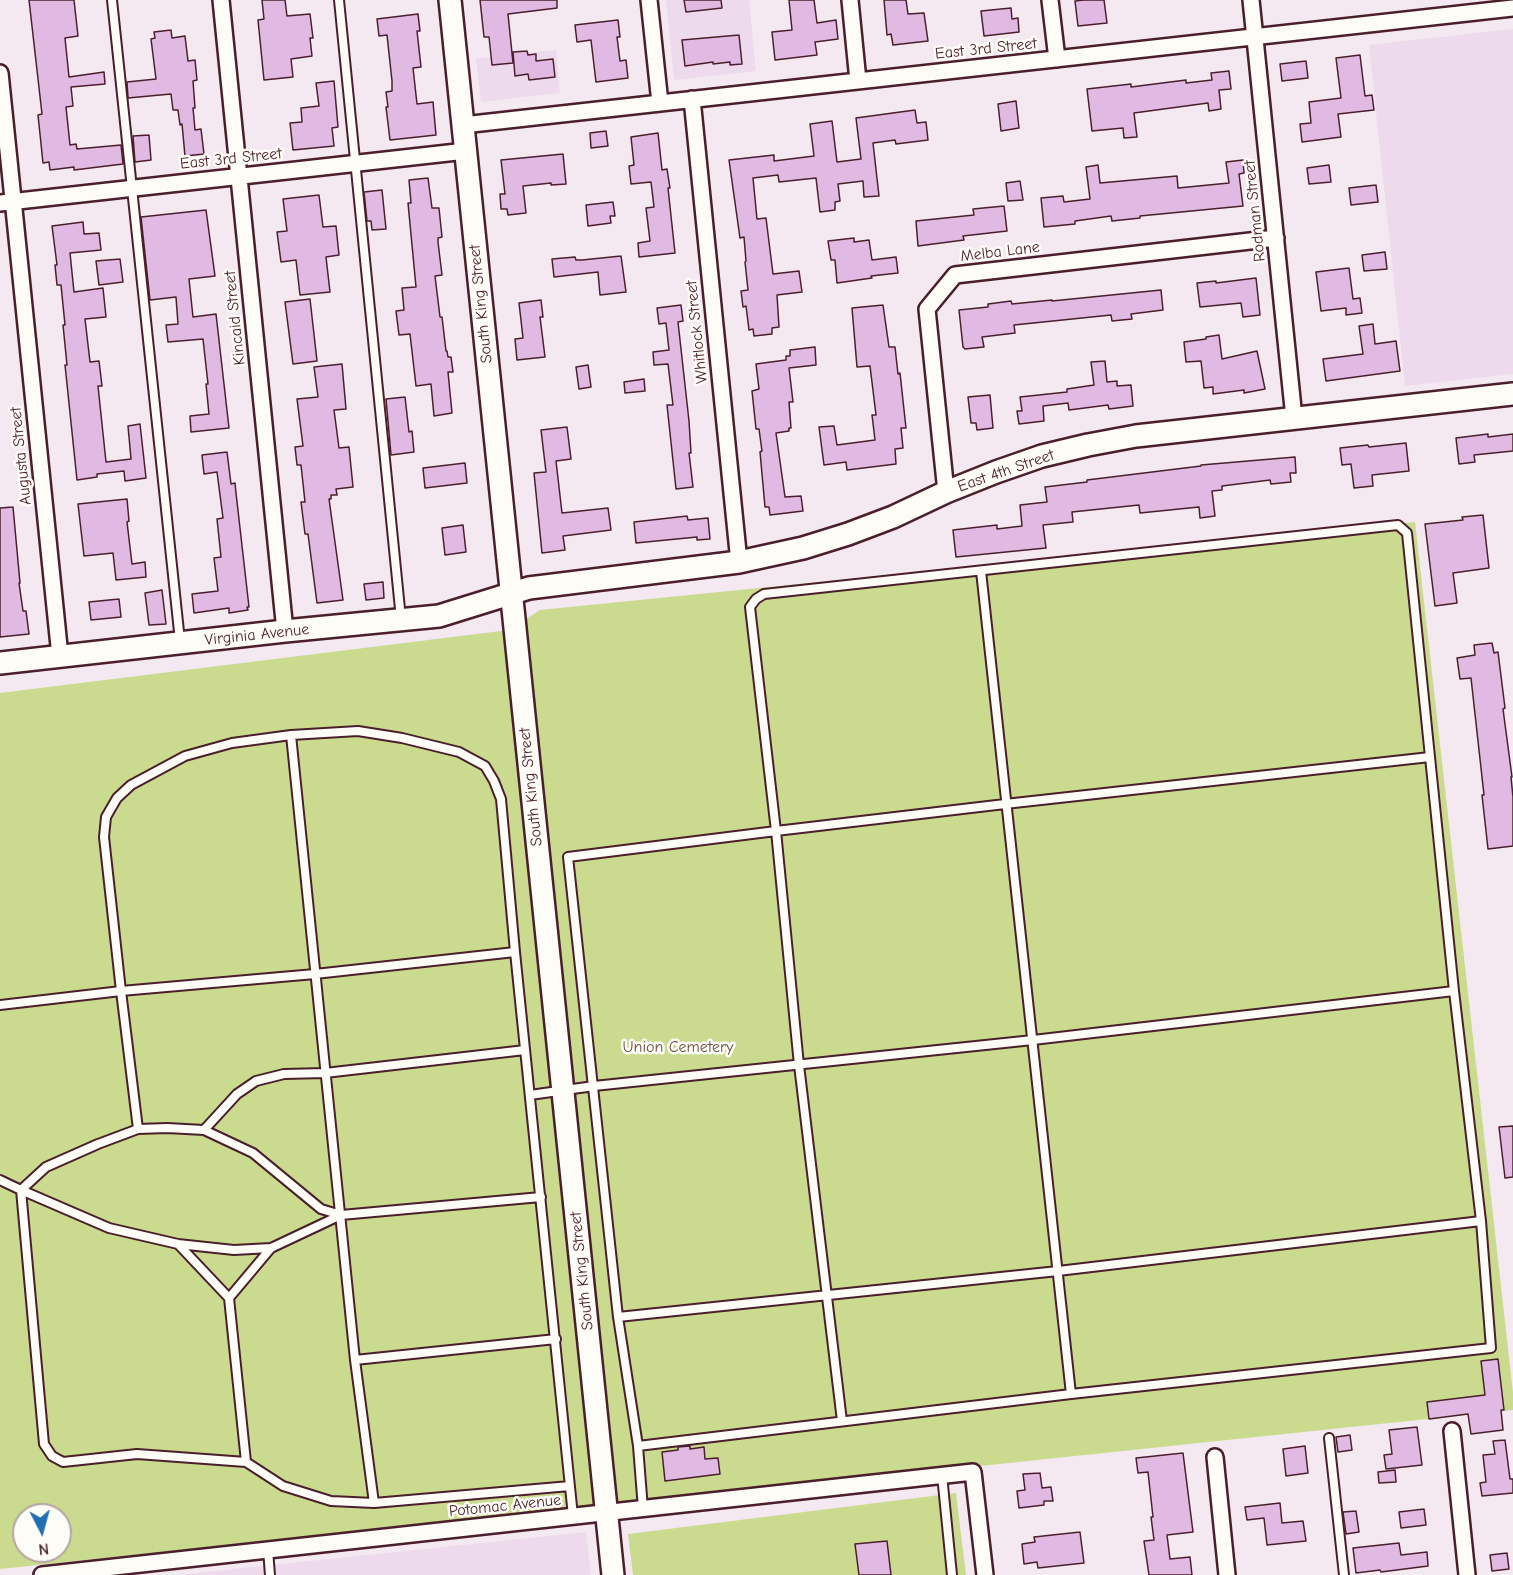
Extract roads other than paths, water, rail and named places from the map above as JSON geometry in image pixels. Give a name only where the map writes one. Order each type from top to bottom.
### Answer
[{"type":"street","name":"Kincaid Street","points":[[221,0],[285,631]]},
{"type":"street","name":"South King Street","points":[[450,0],[613,1575]]},
{"type":"street","points":[[649,0],[660,103]]},
{"type":"street","points":[[850,0],[858,81]]},
{"type":"street","points":[[1050,0],[1056,59]]},
{"type":"street","name":"Rodman Street","points":[[1251,0],[1294,418]]},
{"type":"street","name":"East 3rd Street","points":[[463,125],[1255,36],[1452,7],[1513,8]]},
{"type":"street","name":"Augusta Street","points":[[0,74],[7,202],[60,656]]},
{"type":"street","name":"Whitlock Street","points":[[692,99],[738,562]]},
{"type":"street","name":"East 3rd Street","points":[[7,202],[466,151]]},
{"type":"street","name":"Melba Lane","points":[[946,492],[927,309],[955,275],[1276,238]]},
{"type":"street","name":"East 4th Street","points":[[511,594],[529,588],[738,562],[803,548],[893,517],[996,472],[1042,456],[1088,445],[1136,436],[1513,394]]},
{"type":"street","name":"Virginia Avenue","points":[[0,663],[439,616],[511,594]]},
{"type":"street","points":[[1452,1431],[1467,1575]]},
{"type":"street","points":[[1215,1457],[1227,1575]]},
{"type":"street","name":"Potomac Avenue","points":[[42,1575],[973,1472],[985,1575]]},
{"type":"lane","points":[[112,0],[180,643]]},
{"type":"lane","points":[[339,0],[401,620]]},
{"type":"lane","points":[[638,1446],[1071,1394],[1491,1348],[1481,1221],[1454,991],[1407,533],[1398,525],[764,594],[756,599],[750,608],[776,831],[799,1065],[842,1421]]},
{"type":"lane","points":[[981,571],[1071,1394]]},
{"type":"lane","points":[[138,1129],[120,991],[104,837],[106,817],[117,798],[131,785],[184,756],[232,742],[291,735],[369,732],[459,752],[485,766],[501,799],[573,1516]]},
{"type":"lane","points":[[291,735],[355,1360],[374,1503]]},
{"type":"lane","points":[[643,1509],[638,1446],[618,1317],[568,857],[1005,804],[1430,757]]},
{"type":"lane","points":[[0,1005],[120,991],[315,974],[515,951]]},
{"type":"lane","points":[[530,1095],[1454,991]]},
{"type":"lane","points":[[204,1130],[237,1094],[256,1081],[284,1074],[325,1073],[525,1050]]},
{"type":"lane","points":[[21,1190],[46,1167],[138,1129],[204,1130],[253,1153],[321,1209],[340,1215]]},
{"type":"lane","points":[[0,1180],[109,1228],[178,1244],[234,1250],[271,1248],[340,1215],[541,1197]]},
{"type":"lane","points":[[21,1190],[44,1444],[52,1456],[63,1462],[137,1454],[246,1462],[283,1486],[332,1501],[374,1503],[570,1486]]},
{"type":"lane","points":[[618,1317],[1058,1271],[1481,1221]]},
{"type":"lane","points":[[178,1244],[229,1298],[246,1462]]},
{"type":"lane","points":[[229,1298],[271,1248]]},
{"type":"lane","points":[[355,1360],[556,1339]]},
{"type":"lane","points":[[1329,1438],[1344,1575]]},
{"type":"lane","points":[[942,1475],[952,1575]]},
{"type":"lane","points":[[268,1550],[270,1575]]},
{"type":"park label","name":"Union Cemetery","points":[[678,1047]]}]
